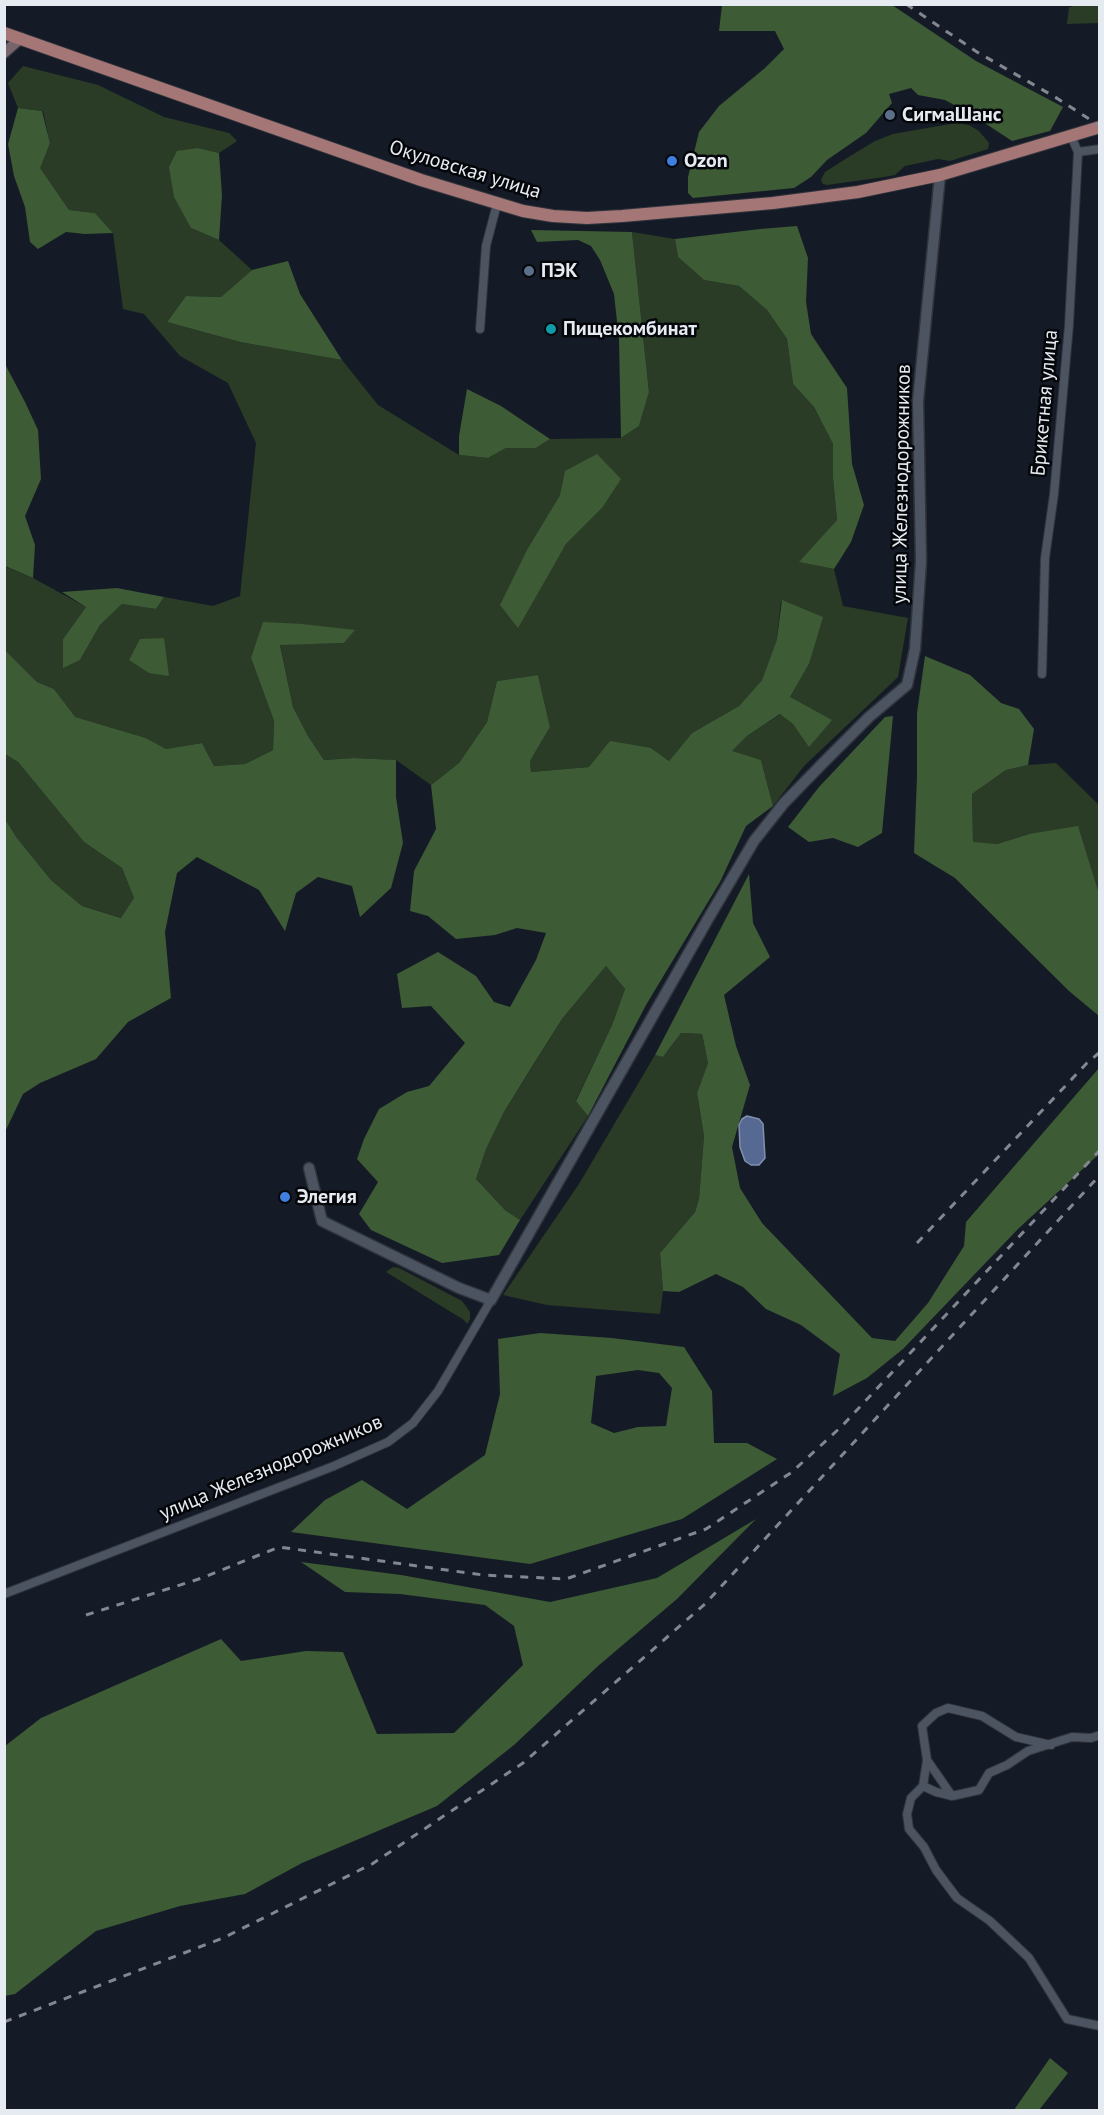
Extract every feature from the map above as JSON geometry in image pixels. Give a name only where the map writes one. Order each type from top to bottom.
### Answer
[{"type":"main road","name":"Окуловская улица","points":[[4,33],[422,180],[497,204],[554,216],[586,218],[622,216],[773,203],[899,185],[1100,127]]},
{"type":"main road","points":[[4,53],[21,38]]},
{"type":"street","name":"Брикетная улица","points":[[1042,674],[1045,558],[1054,494],[1069,325],[1078,152],[1071,136]]},
{"type":"street","points":[[1078,152],[1100,149]]},
{"type":"street","name":"улица Железнодорожников","points":[[4,1594],[334,1466],[388,1442],[413,1423],[438,1391],[754,841],[784,803],[824,762],[869,717],[907,686],[915,650],[921,561],[918,401],[940,175]]},
{"type":"street","points":[[480,329],[486,246],[497,204]]},
{"type":"street","points":[[309,1168],[322,1221],[459,1288],[491,1300]]},
{"type":"street","points":[[1052,1745],[1016,1737],[982,1716],[948,1708],[936,1713],[922,1726],[927,1760],[922,1786],[911,1798],[907,1814],[909,1829],[924,1847],[936,1870],[957,1898],[990,1921],[1029,1958],[1067,2019],[1100,2026]]},
{"type":"street","points":[[922,1786],[952,1796],[979,1790],[989,1773],[1007,1765],[1028,1751],[1072,1737],[1091,1738],[1100,1735]]},
{"type":"street","points":[[927,1760],[952,1796]]},
{"type":"green space","points":[[722,5],[892,5],[976,61],[1063,107],[1050,131],[1012,141],[945,100],[918,95],[911,88],[889,94],[892,103],[866,133],[827,160],[811,177],[794,188],[693,198],[688,193],[688,177],[699,132],[719,106],[784,49],[775,31],[719,31]]},
{"type":"green space","points":[[1099,5],[1099,23],[1067,24],[1069,7]]},
{"type":"green space","points":[[23,66],[98,85],[164,117],[229,133],[237,141],[219,153],[198,148],[191,228],[219,240],[252,270],[221,297],[186,296],[167,322],[240,342],[342,360],[378,405],[459,455],[488,458],[506,448],[536,448],[550,439],[621,438],[639,426],[649,392],[632,232],[675,239],[678,257],[704,280],[739,286],[767,310],[787,339],[793,384],[814,407],[833,444],[837,520],[800,562],[834,569],[843,606],[908,618],[898,677],[804,766],[773,806],[761,760],[731,752],[747,736],[781,714],[793,724],[809,746],[790,697],[809,664],[781,601],[777,639],[762,680],[739,706],[692,733],[669,761],[651,748],[589,767],[531,772],[530,761],[550,727],[538,675],[497,681],[487,722],[459,763],[431,785],[396,760],[354,758],[324,760],[293,707],[280,644],[344,643],[354,631],[303,624],[251,658],[274,721],[273,750],[245,764],[214,766],[202,743],[166,749],[146,738],[74,717],[54,689],[37,682],[5,650],[4,566],[33,578],[86,607],[63,639],[80,660],[100,625],[122,604],[156,609],[164,597],[213,606],[240,596],[256,443],[228,383],[180,356],[144,314],[123,309],[113,233],[95,213],[69,210],[39,168],[50,143],[43,111],[18,108],[8,83]],"holes":[[[560,495],[602,508],[566,544],[546,577],[528,548]]]},
{"type":"green space","points":[[18,108],[42,111],[50,143],[40,168],[69,210],[95,213],[113,233],[66,232],[38,249],[30,242],[25,207],[14,176],[8,144]]},
{"type":"green space","points":[[956,123],[969,125],[979,131],[989,143],[988,149],[950,161],[938,159],[905,166],[895,175],[827,185],[821,180],[825,172],[875,141],[893,134]]},
{"type":"green space","points":[[198,148],[219,153],[222,195],[219,240],[191,228],[174,197],[169,167],[177,151]]},
{"type":"green space","points":[[797,226],[808,258],[806,302],[811,334],[847,388],[852,464],[864,505],[851,542],[834,569],[799,562],[837,520],[833,444],[814,407],[793,384],[787,339],[767,310],[739,286],[704,280],[678,257],[675,239]]},
{"type":"green space","points":[[531,230],[632,232],[649,392],[639,426],[621,438],[619,340],[614,294],[600,260],[591,246],[578,240],[537,242]]},
{"type":"green space","points":[[288,261],[300,294],[342,360],[240,342],[167,322],[186,296],[221,297],[252,270]]},
{"type":"green space","points":[[5,364],[38,430],[41,479],[25,516],[35,545],[33,578],[5,566]]},
{"type":"green space","points":[[467,389],[501,406],[550,439],[536,448],[506,448],[488,458],[459,455],[459,436]]},
{"type":"green space","points":[[597,454],[621,479],[602,508],[566,544],[518,628],[500,605],[528,548],[560,495],[565,471]]},
{"type":"green space","points":[[117,588],[164,597],[156,609],[122,604],[100,625],[80,660],[63,668],[63,639],[86,607],[62,592]]},
{"type":"green space","points":[[782,600],[823,617],[809,664],[790,697],[832,720],[809,747],[793,724],[780,714],[747,736],[732,751],[761,760],[773,806],[746,826],[720,882],[646,1005],[588,1116],[576,1101],[612,1025],[625,989],[606,966],[562,1019],[533,1065],[504,1112],[486,1149],[476,1179],[505,1210],[520,1220],[499,1255],[442,1263],[371,1230],[359,1214],[378,1182],[357,1159],[379,1109],[407,1092],[429,1086],[465,1043],[431,1006],[402,1008],[397,974],[438,952],[476,976],[494,1002],[510,1007],[536,960],[546,933],[517,928],[495,935],[456,939],[428,916],[410,911],[414,871],[436,829],[431,785],[459,763],[487,722],[497,681],[538,675],[550,727],[530,761],[531,772],[589,767],[610,741],[651,748],[669,761],[692,733],[739,706],[762,680],[777,639]]},
{"type":"green space","points":[[263,622],[355,630],[344,643],[280,645],[293,707],[324,760],[354,758],[396,760],[396,797],[403,843],[391,888],[360,917],[352,886],[318,877],[296,893],[285,931],[259,890],[197,857],[177,873],[165,932],[171,998],[128,1022],[96,1059],[40,1083],[23,1094],[5,1132],[5,819],[17,838],[51,880],[82,906],[121,918],[134,898],[122,868],[84,842],[18,762],[5,754],[5,650],[37,682],[54,689],[75,717],[146,738],[166,749],[202,743],[214,766],[245,764],[273,750],[274,721],[251,658]]},
{"type":"green space","points":[[164,638],[169,676],[149,673],[129,660],[140,639]]},
{"type":"green space","points":[[925,656],[970,675],[1001,703],[1019,709],[1034,729],[1028,765],[1006,770],[972,794],[973,842],[997,844],[1029,834],[1078,826],[1099,894],[1099,1016],[1069,991],[955,878],[914,853],[917,713]]},
{"type":"green space","points":[[893,716],[882,833],[858,847],[833,838],[809,842],[788,827],[819,787],[885,717]]},
{"type":"green space","points":[[5,754],[18,762],[84,842],[122,868],[134,898],[122,918],[82,906],[51,880],[17,838],[5,819]]},
{"type":"green space","points":[[1056,763],[1099,805],[1099,894],[1029,834],[997,844],[973,843],[972,794],[1006,770],[1028,765]]},
{"type":"green space","points":[[749,874],[753,923],[770,957],[724,995],[736,1046],[750,1085],[732,1147],[740,1188],[762,1223],[872,1338],[895,1341],[928,1303],[964,1246],[966,1222],[1099,1068],[1099,1154],[1018,1229],[903,1349],[867,1378],[833,1396],[840,1354],[801,1325],[766,1309],[743,1287],[716,1274],[679,1292],[663,1291],[660,1253],[695,1212],[699,1199],[704,1136],[697,1093],[708,1063],[702,1034],[681,1033],[663,1057],[655,1055]]},
{"type":"green space","points":[[606,966],[625,989],[612,1025],[576,1100],[588,1116],[520,1220],[505,1210],[476,1179],[486,1149],[504,1112],[562,1019]]},
{"type":"green space","points":[[681,1033],[702,1034],[708,1063],[697,1093],[704,1136],[699,1199],[695,1212],[660,1253],[663,1291],[660,1314],[547,1305],[503,1295],[579,1184],[655,1055],[663,1057]]},
{"type":"green space","points":[[393,1267],[462,1301],[470,1312],[467,1324],[386,1272]]},
{"type":"green space","points":[[540,1333],[612,1338],[684,1347],[712,1391],[714,1443],[747,1443],[777,1459],[682,1519],[530,1564],[291,1532],[325,1500],[362,1480],[407,1509],[485,1455],[500,1394],[498,1339]],"holes":[[[638,1370],[659,1373],[672,1388],[666,1426],[638,1427],[614,1433],[591,1423],[596,1376]]]},
{"type":"green space","points":[[756,1519],[677,1599],[598,1666],[514,1745],[437,1806],[302,1863],[245,1894],[180,1906],[96,1931],[15,1994],[5,1996],[5,1746],[41,1718],[221,1639],[241,1661],[306,1651],[343,1652],[377,1734],[454,1733],[523,1665],[514,1626],[485,1605],[400,1594],[345,1592],[301,1562],[401,1575],[550,1602],[657,1578]]},
{"type":"green space","points":[[1050,2058],[1068,2073],[1039,2110],[1014,2110]]},
{"type":"water","points":[[747,1116],[759,1119],[763,1124],[765,1158],[759,1165],[751,1165],[745,1161],[740,1147],[739,1125]]},
{"type":"railway","points":[[906,4],[977,52],[1100,126]]},
{"type":"railway","points":[[917,1243],[1100,1052]]},
{"type":"railway","points":[[86,1615],[202,1578],[279,1547],[483,1575],[566,1579],[706,1529],[792,1472],[842,1426],[1100,1150]]},
{"type":"railway","points":[[4,2022],[223,1938],[372,1864],[523,1763],[705,1604],[1100,1175]]},
{"type":"place","name":"СигмаШанс","points":[[890,115]]},
{"type":"place","name":"Ozon","points":[[672,161]]},
{"type":"place","name":"ПЭК","points":[[529,271]]},
{"type":"place","name":"Пищекомбинат","points":[[551,329]]},
{"type":"place","name":"Элегия","points":[[285,1197]]}]
